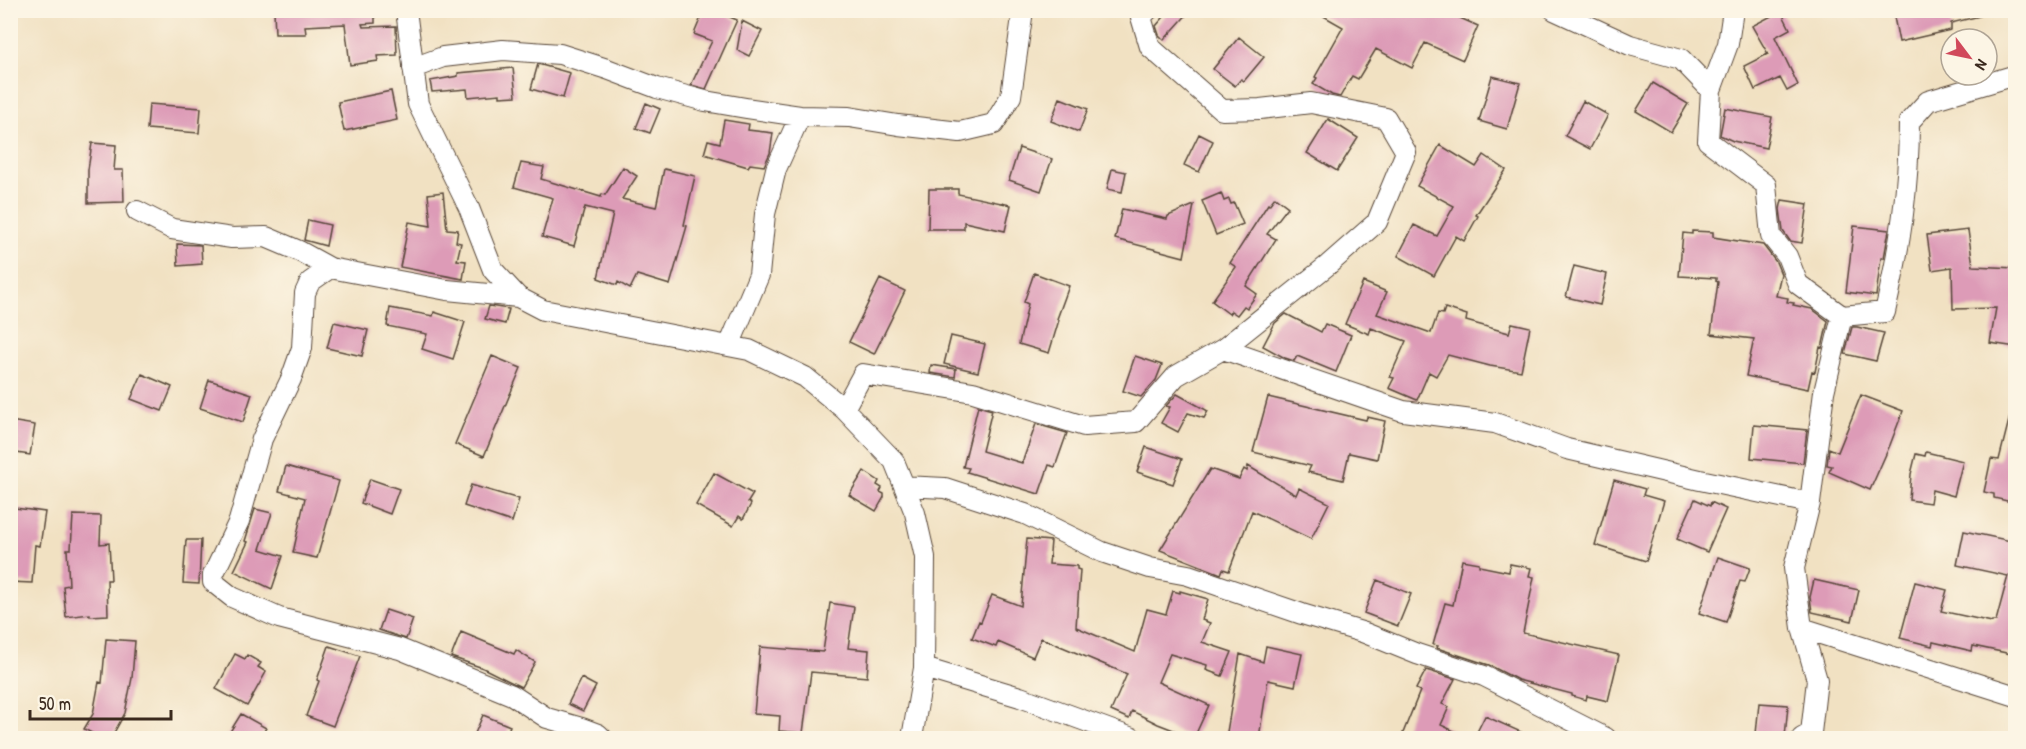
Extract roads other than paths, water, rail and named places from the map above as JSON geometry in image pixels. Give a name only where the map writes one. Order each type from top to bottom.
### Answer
[{"type":"street","points":[[406,10],[418,104],[469,208],[493,270],[518,297],[543,310],[749,350],[805,377],[844,409],[894,461],[915,513],[925,557],[924,668],[912,738]]},
{"type":"street","points":[[413,68],[443,57],[503,50],[560,54],[657,88],[705,101],[800,116],[849,117],[960,132],[994,124],[1011,96],[1023,10]]},
{"type":"street","points":[[844,409],[863,374],[973,393],[1084,426],[1136,422],[1176,376],[1223,349],[1328,265],[1377,222],[1406,152],[1386,118],[1311,103],[1260,109],[1222,110],[1150,47],[1141,17],[1148,10]]},
{"type":"street","points":[[1554,10],[1630,45],[1681,59],[1711,90]]},
{"type":"street","points":[[1733,10],[1728,44],[1711,90],[1708,141],[1766,184],[1771,236],[1787,256],[1798,284],[1842,316],[1885,312],[1899,249],[1909,164],[1909,122],[1929,100],[2016,75]]},
{"type":"street","points":[[729,346],[759,275],[765,214],[776,169],[800,116]]},
{"type":"street","points":[[137,211],[172,229],[232,238],[266,237],[330,268],[447,290],[518,297]]},
{"type":"street","points":[[330,268],[310,282],[305,293],[302,348],[291,379],[262,439],[239,521],[213,574],[213,582],[232,597],[279,618],[400,649],[512,695],[548,718],[582,728],[602,738]]},
{"type":"street","points":[[1802,738],[1811,734],[1817,680],[1802,628],[1794,568],[1810,503],[1824,392],[1842,316]]},
{"type":"street","points":[[1223,349],[1403,411],[1495,423],[1567,448],[1700,480],[1810,503]]},
{"type":"street","points":[[904,486],[945,488],[1025,514],[1102,552],[1150,568],[1188,575],[1365,633],[1417,654],[1484,676],[1606,738]]},
{"type":"street","points":[[1802,628],[2016,696]]},
{"type":"street","points":[[924,668],[1020,697],[1132,738]]}]
